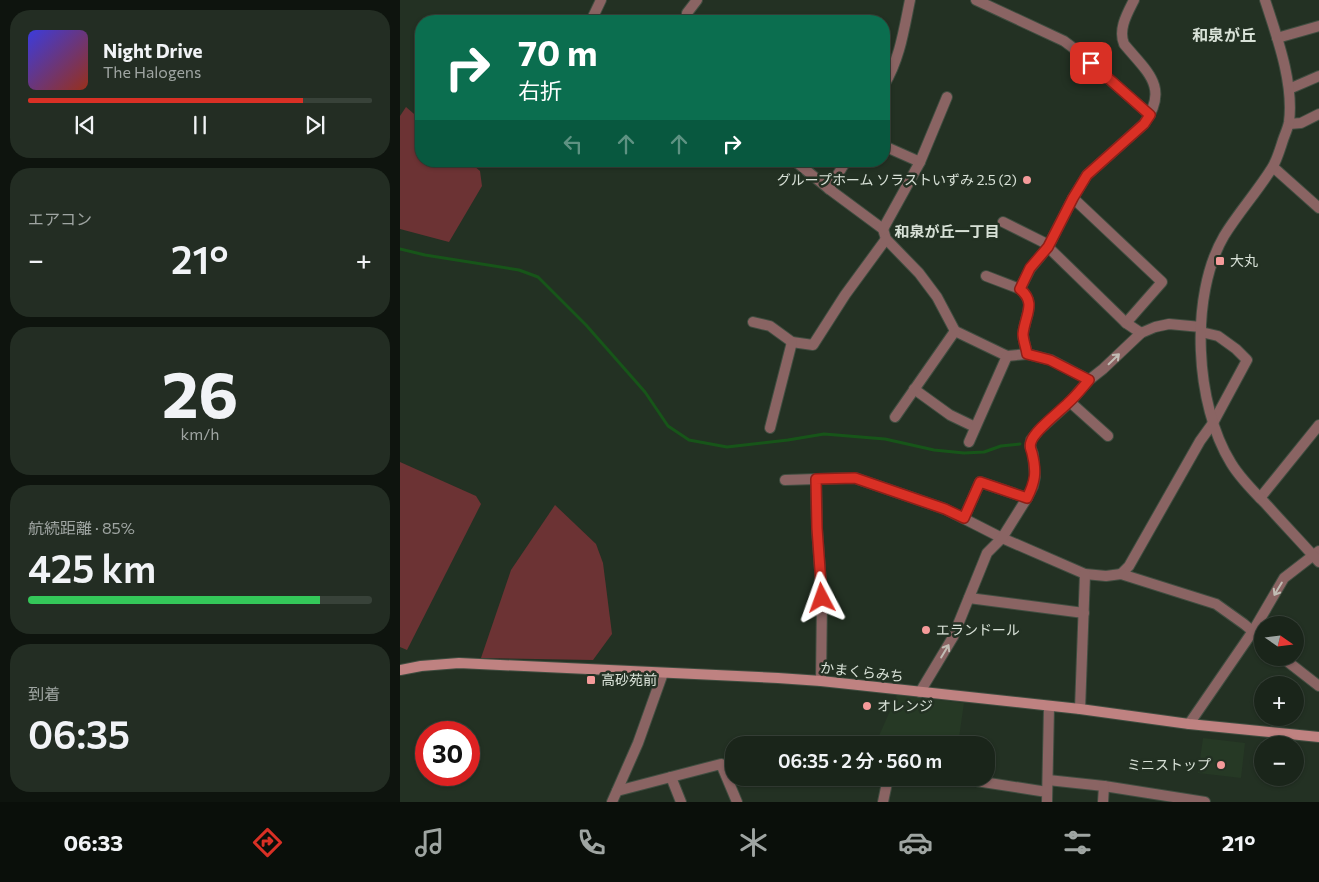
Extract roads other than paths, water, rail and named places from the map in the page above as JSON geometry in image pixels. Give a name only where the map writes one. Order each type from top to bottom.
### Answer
[{"type":"main road","name":"かまくらみち","points":[[400,670],[421,666],[459,664],[663,672],[821,681],[1080,709],[1189,724],[1319,737]]},
{"type":"street","points":[[594,15],[601,0]]},
{"type":"street","points":[[687,15],[697,0]]},
{"type":"street","points":[[890,74],[900,50],[910,0]]},
{"type":"street","points":[[976,0],[1064,41],[1150,115]]},
{"type":"street","points":[[1020,289],[1030,268],[1048,247],[1087,175],[1144,124],[1150,115],[1156,98],[1154,84],[1150,75],[1124,44],[1121,33],[1134,0]]},
{"type":"street","points":[[1189,724],[1253,631],[1284,578],[1317,556],[1260,498],[1232,465],[1219,441],[1213,422],[1205,394],[1202,366],[1201,329],[1207,278],[1216,251],[1224,236],[1273,167],[1289,124],[1289,89],[1277,38],[1265,0]]},
{"type":"street","points":[[1277,38],[1319,26]]},
{"type":"street","points":[[1289,89],[1319,76]]},
{"type":"street","points":[[753,322],[770,326],[792,342],[813,345],[885,234],[920,162],[947,97]]},
{"type":"street","points":[[1289,124],[1301,123],[1319,114]]},
{"type":"street","points":[[890,149],[920,162]]},
{"type":"street","points":[[802,167],[885,234],[937,297],[955,332],[1007,356],[1027,354],[1050,360],[1089,380]]},
{"type":"street","points":[[829,189],[842,167]]},
{"type":"street","points":[[1273,167],[1319,208]]},
{"type":"street","points":[[1073,198],[1162,282],[1126,322]]},
{"type":"street","points":[[1003,222],[1045,243],[1126,322],[1141,332]]},
{"type":"street","points":[[986,276],[1020,289],[1025,293],[1030,302],[1023,335],[1027,354]]},
{"type":"street","points":[[784,480],[855,478],[945,509],[1002,538],[1085,574],[1106,576],[1121,574],[1129,566],[1248,360],[1236,348],[1218,336],[1201,329],[1169,324],[1155,326],[1141,332],[1039,430],[1031,440],[1030,446],[1033,454],[1035,477],[1033,486],[1002,538],[987,553],[953,637],[920,692]]},
{"type":"street","points":[[895,417],[955,332]]},
{"type":"street","points":[[770,428],[792,342]]},
{"type":"street","points":[[969,442],[1007,356]]},
{"type":"street","points":[[914,389],[950,415],[975,427]]},
{"type":"street","points":[[1070,402],[1108,436]]},
{"type":"street","points":[[1260,498],[1319,426]]},
{"type":"street","points":[[816,479],[822,598],[821,681]]},
{"type":"street","points":[[964,518],[980,482],[1027,498]]},
{"type":"street","points":[[1080,709],[1085,574]]},
{"type":"street","points":[[1121,574],[1216,604],[1253,631]]},
{"type":"street","points":[[969,598],[1084,613]]},
{"type":"street","points":[[1293,666],[1319,686]]},
{"type":"street","points":[[612,802],[638,743],[663,672]]},
{"type":"street","points":[[995,786],[1047,797],[1049,707]]},
{"type":"street","points":[[617,791],[721,764],[737,802]]},
{"type":"street","points":[[671,777],[681,802]]},
{"type":"street","points":[[1048,780],[1104,786],[1172,800],[1205,802]]},
{"type":"street","points":[[883,802],[886,786]]},
{"type":"street","points":[[1103,802],[1104,786]]},
{"type":"street","points":[[617,791],[622,802]]},
{"type":"waterway","points":[[400,249],[425,255],[519,270],[538,277],[586,325],[645,392],[668,426],[689,440],[727,447],[824,434],[885,439],[934,450],[964,453],[984,452],[1001,446],[1020,444]]},
{"type":"place","name":"グループホーム ソラストいずみ 2.5 (2)","points":[[1027,180]]},
{"type":"place","name":"大丸","points":[[1220,261]]},
{"type":"place","name":"エランドール","points":[[926,630]]},
{"type":"place","name":"高砂苑前","points":[[591,680]]},
{"type":"place","name":"オレンジ","points":[[867,706]]},
{"type":"place","name":"ミニストップ","points":[[1221,765]]},
{"type":"district","name":"和泉が丘","points":[[1224,35]]},
{"type":"district","name":"和泉が丘一丁目","points":[[947,232]]}]
